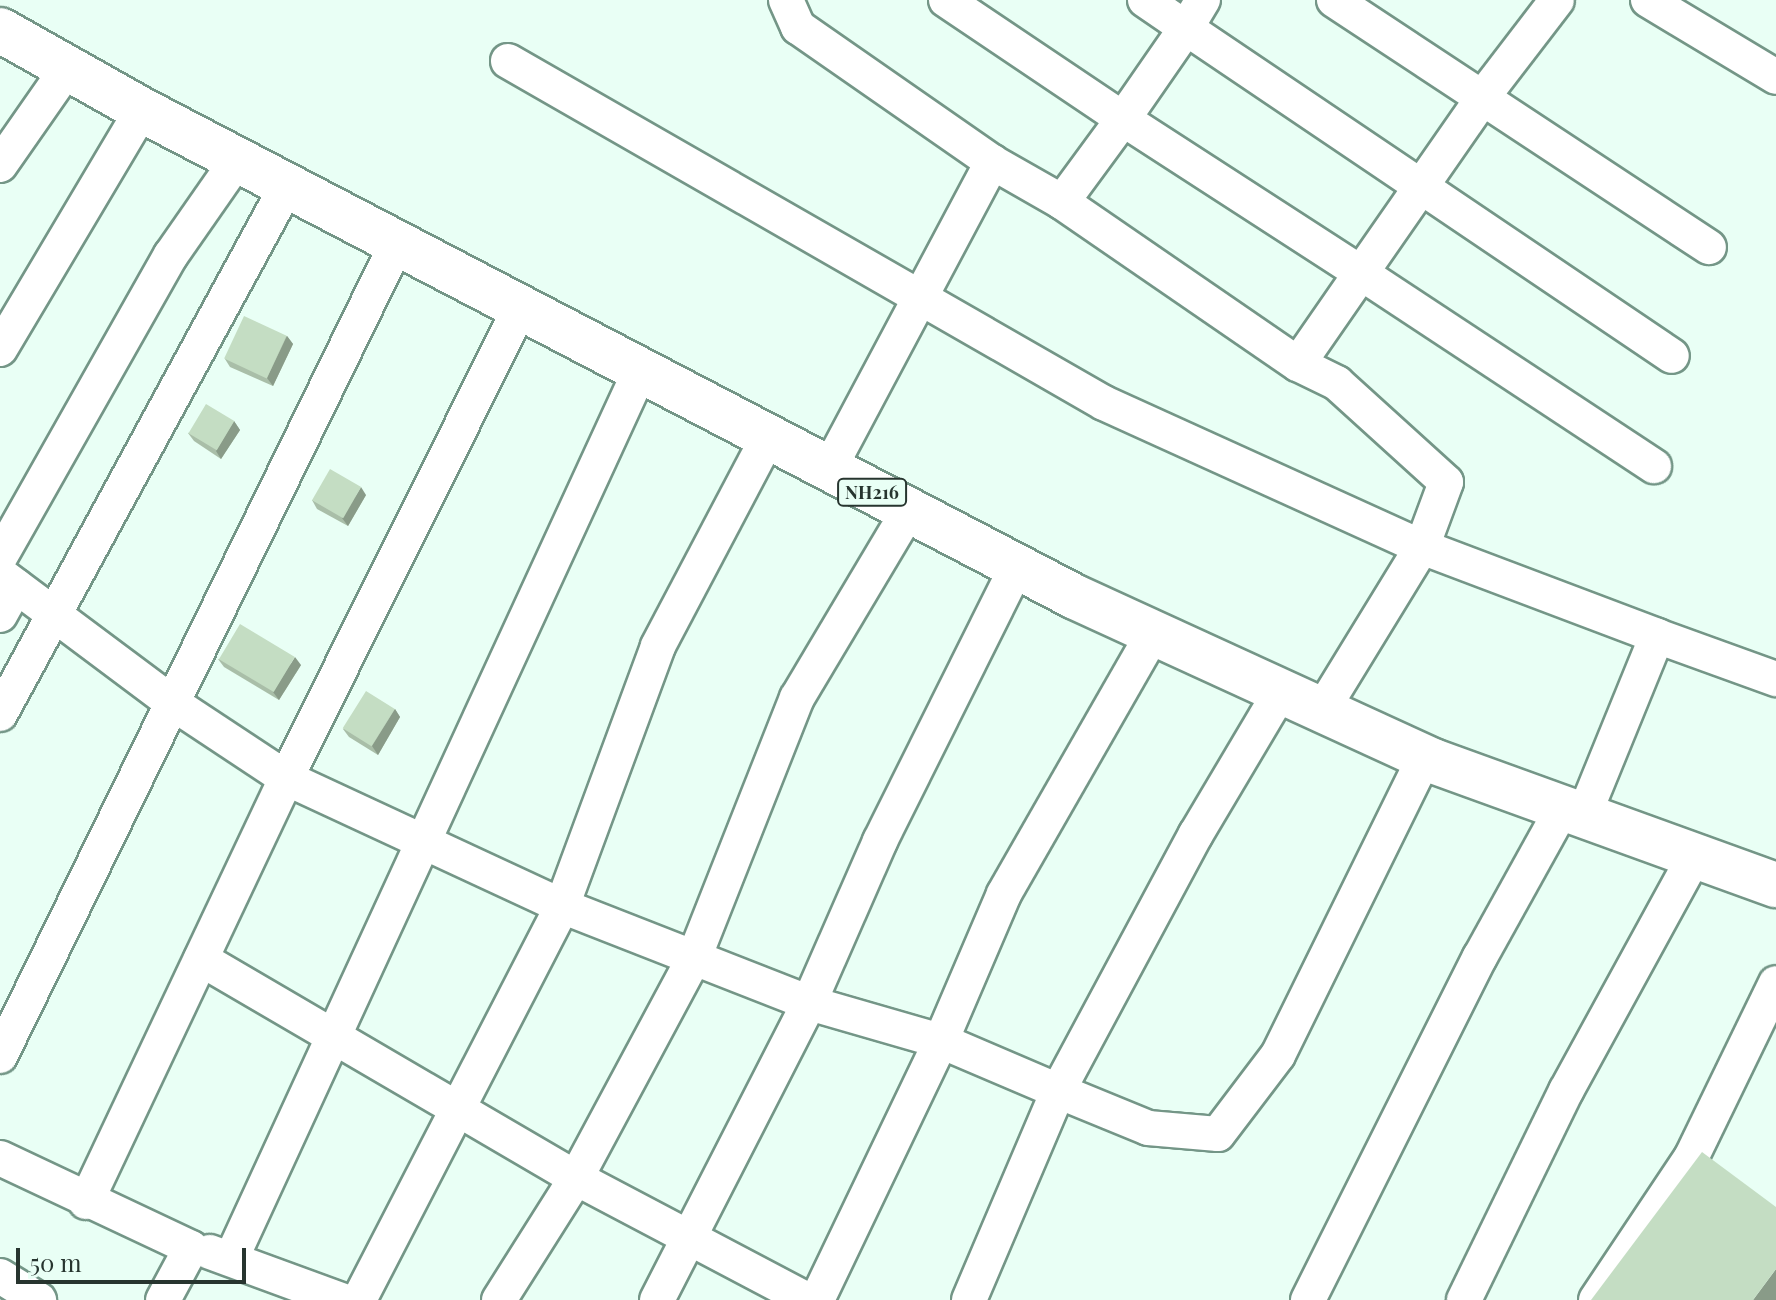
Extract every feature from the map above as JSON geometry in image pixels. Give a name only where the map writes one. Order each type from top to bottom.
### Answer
[{"type":"highway","name":"NH216","points":[[3,38],[288,184],[829,469],[1017,566],[1154,632],[1425,756],[1693,859],[1776,885]]},
{"type":"street","points":[[786,0],[798,27],[992,162],[1062,202],[1298,364],[1337,383],[1444,475],[1444,489],[1422,547],[1322,710]]},
{"type":"street","points":[[946,0],[1654,466]]},
{"type":"street","points":[[1145,0],[1194,14],[1421,189],[1672,356]]},
{"type":"street","points":[[1334,0],[1709,247]]},
{"type":"street","points":[[1648,0],[1776,77]]},
{"type":"street","points":[[1298,364],[1421,189],[1545,4]]},
{"type":"street","points":[[1062,202],[1194,14]]},
{"type":"street","points":[[508,61],[1104,403],[1422,547],[1776,679]]},
{"type":"street","points":[[0,165],[67,69]]},
{"type":"street","points":[[0,349],[142,110]]},
{"type":"street","points":[[238,159],[171,255],[4,583],[55,615],[171,702],[286,778],[562,906],[809,1003],[941,1041],[1148,1128],[1218,1134],[1278,1055],[1425,756]]},
{"type":"street","points":[[829,469],[918,294],[992,162]]},
{"type":"street","points":[[0,714],[288,184]]},
{"type":"street","points":[[0,1056],[397,243]]},
{"type":"street","points":[[86,1202],[286,778],[520,308]]},
{"type":"street","points":[[232,1257],[640,371]]},
{"type":"street","points":[[359,1300],[562,906],[658,646],[768,437]]},
{"type":"street","points":[[499,1300],[576,1178],[694,958],[797,698],[909,510]]},
{"type":"street","points":[[657,1300],[691,1241],[809,1003],[880,841],[1017,566]]},
{"type":"street","points":[[817,1300],[941,1041],[1004,894],[1154,632]]},
{"type":"street","points":[[1308,1300],[1480,957],[1573,812],[1657,636]]},
{"type":"street","points":[[969,1300],[1058,1091],[1196,834],[1281,691]]},
{"type":"street","points":[[1464,1300],[1566,1091],[1693,859]]},
{"type":"street","points":[[201,959],[334,1033],[576,1178],[807,1300]]},
{"type":"street","points":[[1596,1300],[1692,1156],[1776,983]]},
{"type":"street","points":[[0,1158],[86,1202],[191,1248],[232,1257],[341,1300]]},
{"type":"street","points":[[175,1296],[191,1248]]},
{"type":"street","points":[[0,1276],[39,1300]]},
{"type":"building","points":[[244,316],[287,336],[267,378],[224,359]]},
{"type":"building","points":[[206,404],[234,421],[217,450],[188,433]]},
{"type":"building","points":[[330,469],[361,487],[343,518],[312,500]]},
{"type":"building","points":[[240,624],[295,657],[274,692],[219,659]]},
{"type":"building","points":[[366,691],[395,709],[372,746],[343,728]]},
{"type":"building","points":[[1702,1152],[1776,1207],[1776,1269],[1753,1300],[1591,1300]]}]
